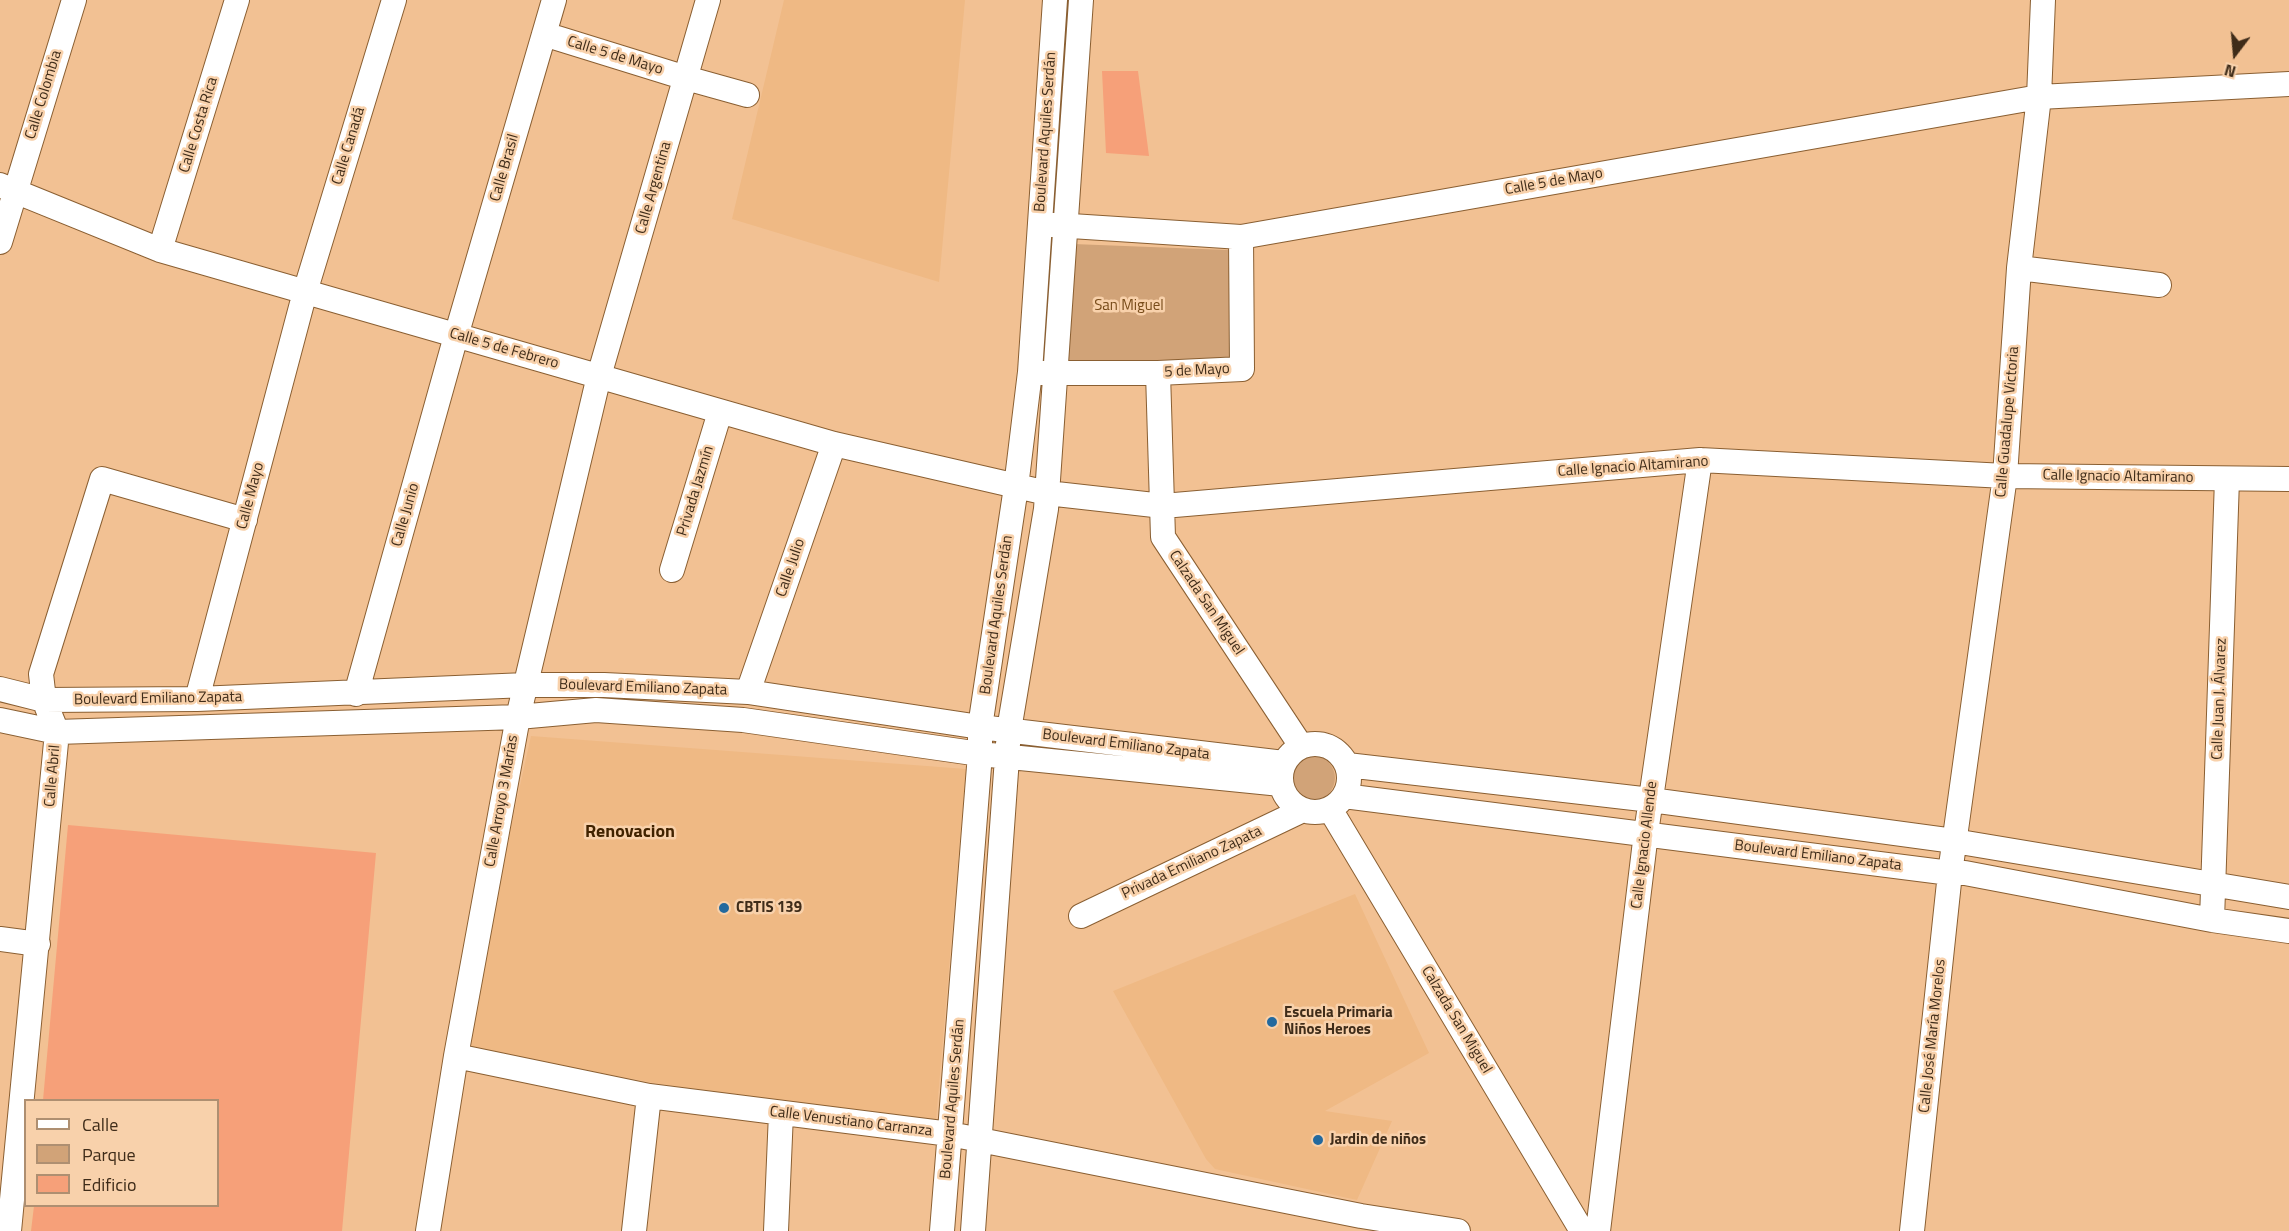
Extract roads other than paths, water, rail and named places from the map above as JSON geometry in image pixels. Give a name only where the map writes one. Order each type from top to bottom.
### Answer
[{"type":"street","name":"Calle Colombia","points":[[0,242],[7,188],[74,0]]},
{"type":"street","name":"Calle Costa Rica","points":[[160,250],[237,0]]},
{"type":"street","name":"Calle Canadá","points":[[305,292],[394,0]]},
{"type":"street","name":"Calle Brasil","points":[[456,336],[554,0]]},
{"type":"street","name":"Calle Argentina","points":[[599,376],[708,0]]},
{"type":"street","name":"Boulevard Aquiles Serdán","points":[[942,1231],[980,754],[980,727],[1016,487],[1030,372],[1055,0]]},
{"type":"street","name":"Boulevard Aquiles Serdán","points":[[973,1231],[1009,730],[1047,494],[1081,0]]},
{"type":"street","name":"Calle Guadalupe Victoria","points":[[1954,841],[2005,476],[2019,268],[2039,97],[2043,0]]},
{"type":"street","name":"Calle 5 de Mayo","points":[[544,34],[747,95]]},
{"type":"street","name":"Calle 5 de Mayo","points":[[1040,224],[1241,237],[2039,97],[2289,84]]},
{"type":"street","name":"Calle 5 de Febrero","points":[[7,188],[160,250],[834,444],[1016,487]]},
{"type":"street","name":"5 de Mayo","points":[[1030,372],[1158,373],[1242,369],[1241,237]]},
{"type":"street","points":[[2019,268],[2159,285]]},
{"type":"street","name":"Calle Mayo","points":[[196,699],[305,292]]},
{"type":"street","name":"Calle Junio","points":[[356,694],[456,336]]},
{"type":"street","name":"Calzada San Miguel","points":[[1158,373],[1163,537],[1301,746]]},
{"type":"street","name":"Calle Arroyo 3 Marías","points":[[429,1231],[456,1056],[518,717],[599,376]]},
{"type":"street","name":"Privada Jazmín","points":[[672,570],[720,412]]},
{"type":"street","name":"Calle Julio","points":[[748,692],[834,444]]},
{"type":"street","name":"Calle Ignacio Altamirano","points":[[1016,487],[1047,494],[1163,506],[1700,460],[2005,476],[2289,479]]},
{"type":"street","name":"Calle Ignacio Allende","points":[[1598,1231],[1646,833],[1700,460]]},
{"type":"street","name":"Calle Abril","points":[[9,1231],[57,732],[44,700],[41,674],[102,479],[245,520]]},
{"type":"street","name":"Calle Juan J. Álvarez","points":[[2212,920],[2227,479]]},
{"type":"street","name":"Boulevard Emiliano Zapata","points":[[0,689],[44,700],[196,699],[603,685],[748,692],[1282,773]]},
{"type":"street","name":"Boulevard Emiliano Zapata","points":[[0,720],[57,732],[518,717],[596,710],[743,720],[980,754],[1282,773]]},
{"type":"street","points":[[1314,743],[1328,746],[1340,753],[1347,765],[1349,786],[1337,802],[1317,812],[1303,810],[1285,795],[1282,773],[1291,753],[1301,746],[1314,743]]},
{"type":"street","points":[[1347,765],[1651,800],[1954,841],[2289,897]]},
{"type":"street","name":"Calzada San Miguel","points":[[1337,802],[1582,1231]]},
{"type":"street","name":"Boulevard Emiliano Zapata","points":[[1337,802],[1646,833],[1950,873],[1965,873],[2212,920],[2289,931]]},
{"type":"street","name":"Privada Emiliano Zapata","points":[[1081,916],[1303,810]]},
{"type":"street","name":"Calle José María Morelos","points":[[1912,1231],[1954,841]]},
{"type":"street","points":[[0,939],[38,944]]},
{"type":"street","name":"Calle Venustiano Carranza","points":[[456,1056],[649,1096],[950,1134],[1360,1223],[1458,1231]]},
{"type":"street","points":[[634,1231],[649,1096]]},
{"type":"street","points":[[776,1231],[781,1113]]},
{"type":"street","points":[[1564,1202],[1602,1200]]},
{"type":"place","name":"CBTIS 139","points":[[724,908]]},
{"type":"place","name":"Escuela Primaria Niños Heroes","points":[[1272,1022]]},
{"type":"place","name":"Jardin de niños","points":[[1318,1140]]},
{"type":"district","name":"Renovacion","points":[[630,833]]},
{"type":"park label","name":"San Miguel","points":[[1129,306]]}]
